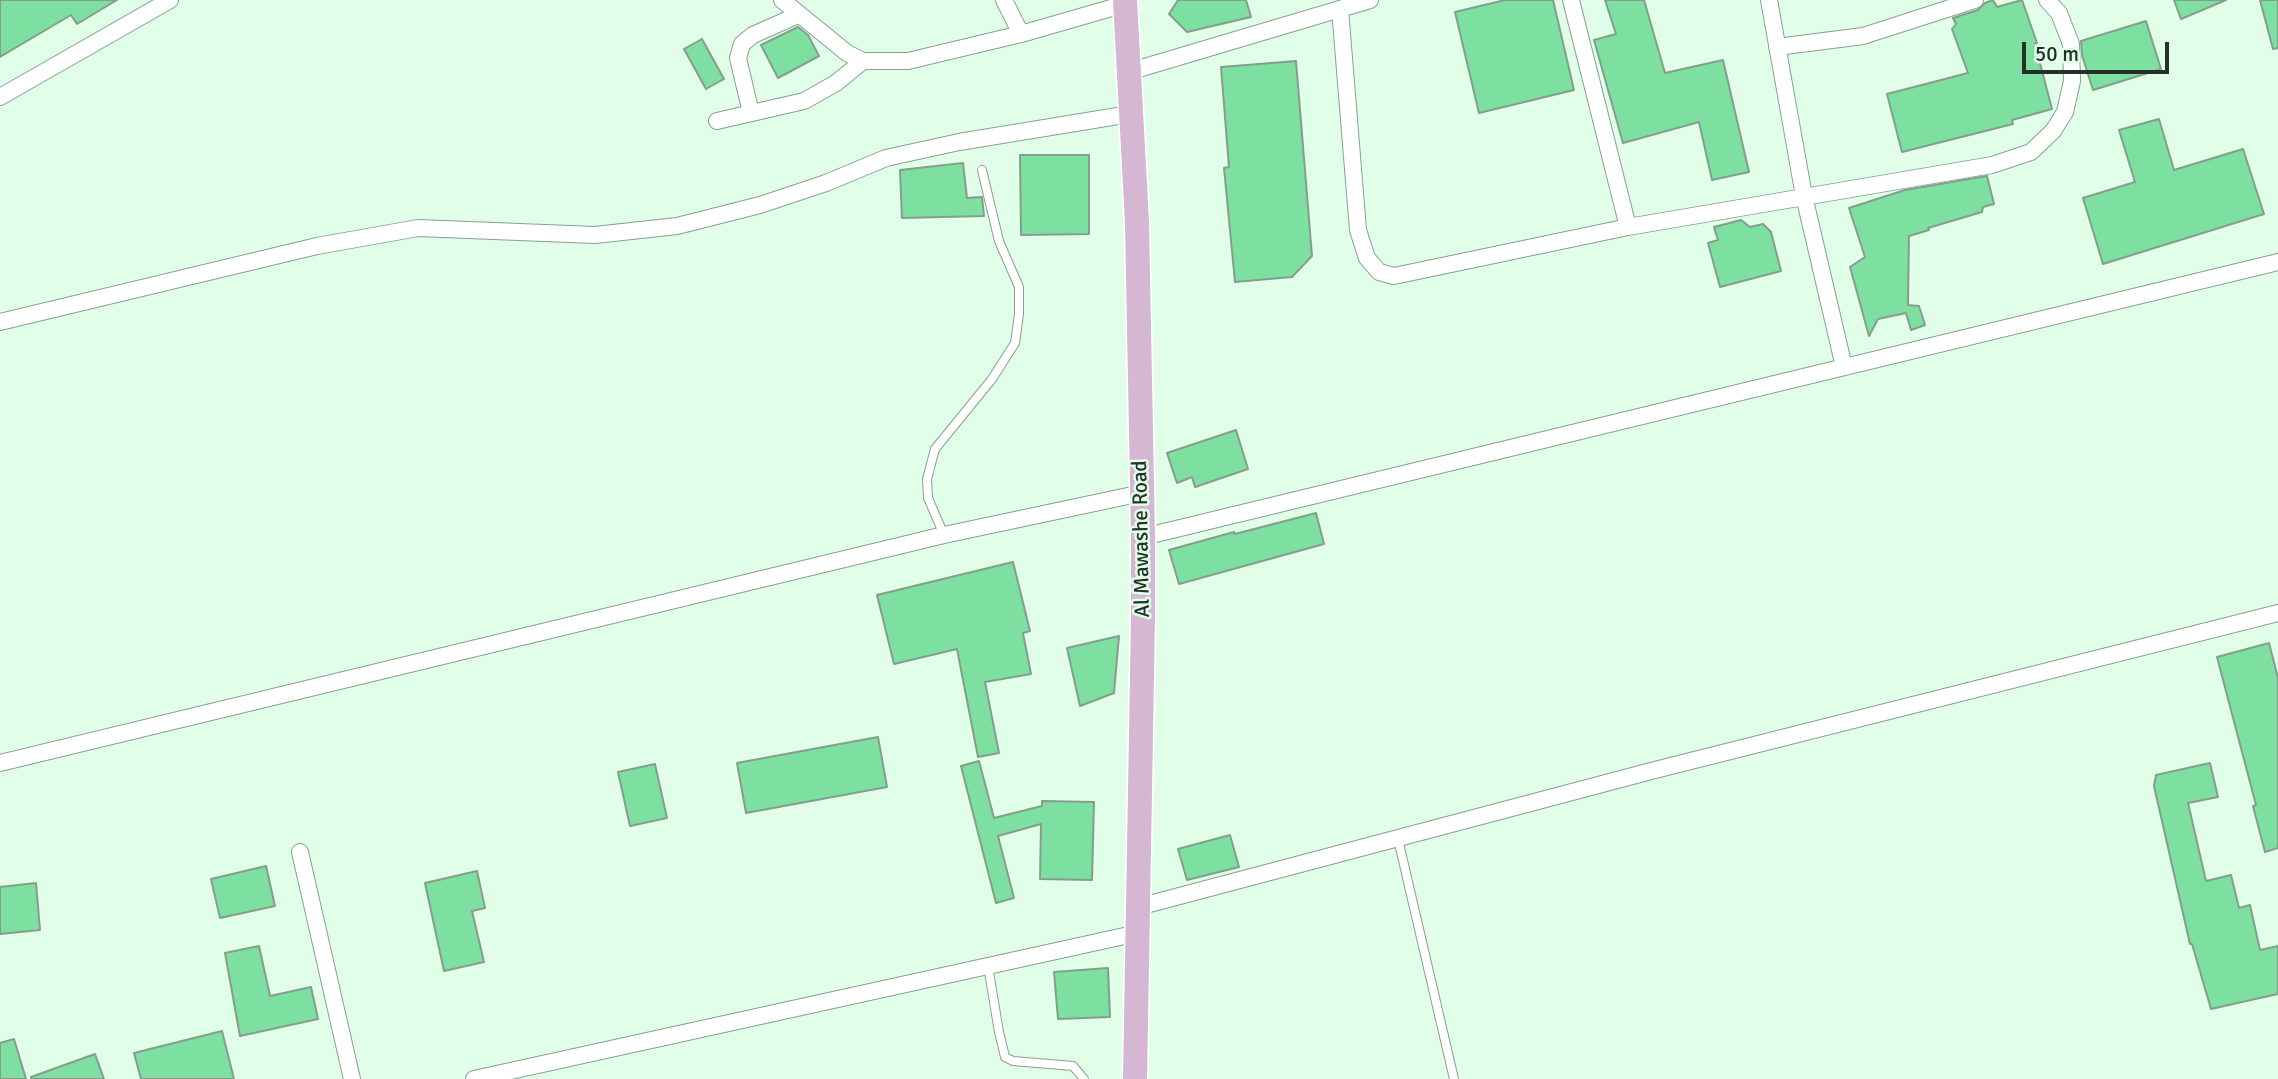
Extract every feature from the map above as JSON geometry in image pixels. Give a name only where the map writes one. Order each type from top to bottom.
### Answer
[{"type":"main road","name":"Al Mawashe Road","points":[[1125,2],[1137,222],[1143,537],[1135,1079]]},
{"type":"street","points":[[0,97],[170,0]]},
{"type":"street","points":[[782,0],[847,53],[863,61],[908,61],[1021,34],[1125,2]]},
{"type":"street","points":[[1004,0],[1021,34]]},
{"type":"street","points":[[1128,72],[1370,0]]},
{"type":"street","points":[[1571,0],[1628,227]]},
{"type":"street","points":[[1769,0],[1804,196],[1844,367]]},
{"type":"street","points":[[1777,47],[1863,36],[1975,0]]},
{"type":"street","points":[[1340,9],[1359,230],[1367,258],[1379,272],[1394,276],[1628,227],[1992,165],[2031,152],[2053,131],[2065,112],[2072,81],[2070,44],[2059,13],[2047,0]]},
{"type":"street","points":[[751,113],[738,58],[742,44],[753,35],[798,15]]},
{"type":"street","points":[[717,121],[804,101],[836,83],[863,61]]},
{"type":"street","points":[[0,323],[317,246],[418,228],[595,235],[677,226],[760,205],[826,183],[886,158],[959,142],[1130,114]]},
{"type":"street","points":[[1143,537],[2278,262]]},
{"type":"street","points":[[0,763],[944,535],[1142,493]]},
{"type":"street","points":[[1138,907],[1669,767],[2278,613]]},
{"type":"street","points":[[300,852],[352,1079]]},
{"type":"street","points":[[474,1079],[1138,933]]},
{"type":"lane","points":[[944,535],[928,498],[927,479],[935,449],[992,379],[1015,343],[1019,314],[1019,287],[999,241],[982,170]]},
{"type":"lane","points":[[1398,839],[1454,1079]]},
{"type":"lane","points":[[988,966],[1005,1056],[1013,1061],[1073,1066],[1084,1079]]},
{"type":"building","points":[[0,0],[117,0],[77,24],[71,15],[0,57]]},
{"type":"building","points":[[1178,0],[1246,0],[1251,17],[1187,32],[1169,14]]},
{"type":"building","points":[[1505,0],[1553,0],[1574,90],[1479,113],[1455,12]]},
{"type":"building","points":[[1605,0],[1644,0],[1665,73],[1723,60],[1749,172],[1712,180],[1699,122],[1623,143],[1594,40],[1616,34]]},
{"type":"building","points":[[1993,0],[1997,7],[2022,0],[2037,43],[2035,44],[2052,109],[2012,120],[2013,124],[1902,152],[1887,94],[1968,73],[1952,29],[1956,24],[1953,18],[1978,10]]},
{"type":"building","points":[[2174,0],[2226,0],[2181,19]]},
{"type":"building","points":[[2260,0],[2278,0],[2278,48],[2273,49]]},
{"type":"building","points":[[2146,21],[2161,69],[2093,90],[2082,55],[2081,41]]},
{"type":"building","points":[[798,27],[808,35],[819,56],[778,78],[761,45]]},
{"type":"building","points":[[702,39],[724,79],[706,89],[684,49]]},
{"type":"building","points":[[1296,61],[1312,256],[1292,277],[1235,282],[1224,168],[1229,167],[1221,67]]},
{"type":"building","points":[[2159,119],[2174,170],[2243,149],[2264,214],[2103,264],[2083,198],[2135,182],[2119,130]]},
{"type":"building","points":[[1020,155],[1089,155],[1089,234],[1021,235]]},
{"type":"building","points":[[963,163],[967,198],[982,197],[984,216],[902,218],[900,170]]},
{"type":"building","points":[[1987,176],[1994,204],[1983,207],[1982,212],[1909,236],[1908,305],[1919,306],[1925,325],[1911,330],[1906,313],[1878,319],[1869,336],[1850,267],[1865,257],[1849,208],[1905,190]]},
{"type":"building","points":[[1741,220],[1750,227],[1763,224],[1771,232],[1781,271],[1720,287],[1708,243],[1718,240],[1714,227]]},
{"type":"building","points":[[1236,430],[1248,469],[1195,487],[1192,477],[1177,483],[1167,453]]},
{"type":"building","points":[[1316,513],[1324,544],[1179,584],[1169,550]]},
{"type":"building","points":[[1013,562],[1030,631],[1023,633],[1031,674],[985,682],[999,753],[978,757],[957,649],[894,664],[877,595]]},
{"type":"building","points":[[1119,636],[1114,693],[1080,706],[1067,648]]},
{"type":"building","points":[[2269,643],[2278,678],[2278,848],[2265,852],[2253,806],[2256,805],[2217,657]]},
{"type":"building","points":[[878,737],[887,787],[746,813],[737,763]]},
{"type":"building","points":[[979,761],[994,818],[1042,806],[1042,801],[1094,802],[1092,880],[1040,879],[1041,824],[998,836],[1014,898],[996,903],[961,766]]},
{"type":"building","points":[[2210,763],[2218,797],[2188,803],[2206,881],[2231,875],[2239,908],[2250,905],[2260,950],[2278,946],[2278,994],[2211,1009],[2190,944],[2154,786],[2156,775]]},
{"type":"building","points":[[655,764],[667,818],[630,826],[618,772]]},
{"type":"building","points":[[1230,835],[1239,867],[1187,880],[1178,849]]},
{"type":"building","points":[[266,866],[275,906],[220,918],[211,879]]},
{"type":"building","points":[[477,871],[485,908],[472,911],[484,962],[444,971],[425,883]]},
{"type":"building","points":[[36,883],[40,930],[0,934],[0,887]]},
{"type":"building","points":[[259,946],[270,996],[311,987],[318,1019],[240,1036],[225,953]]},
{"type":"building","points":[[1108,968],[1110,1017],[1058,1019],[1054,972]]},
{"type":"building","points":[[222,1031],[234,1079],[141,1079],[134,1053]]},
{"type":"building","points":[[14,1039],[26,1079],[0,1079],[0,1043]]},
{"type":"building","points":[[95,1054],[104,1079],[31,1079],[31,1077]]}]
